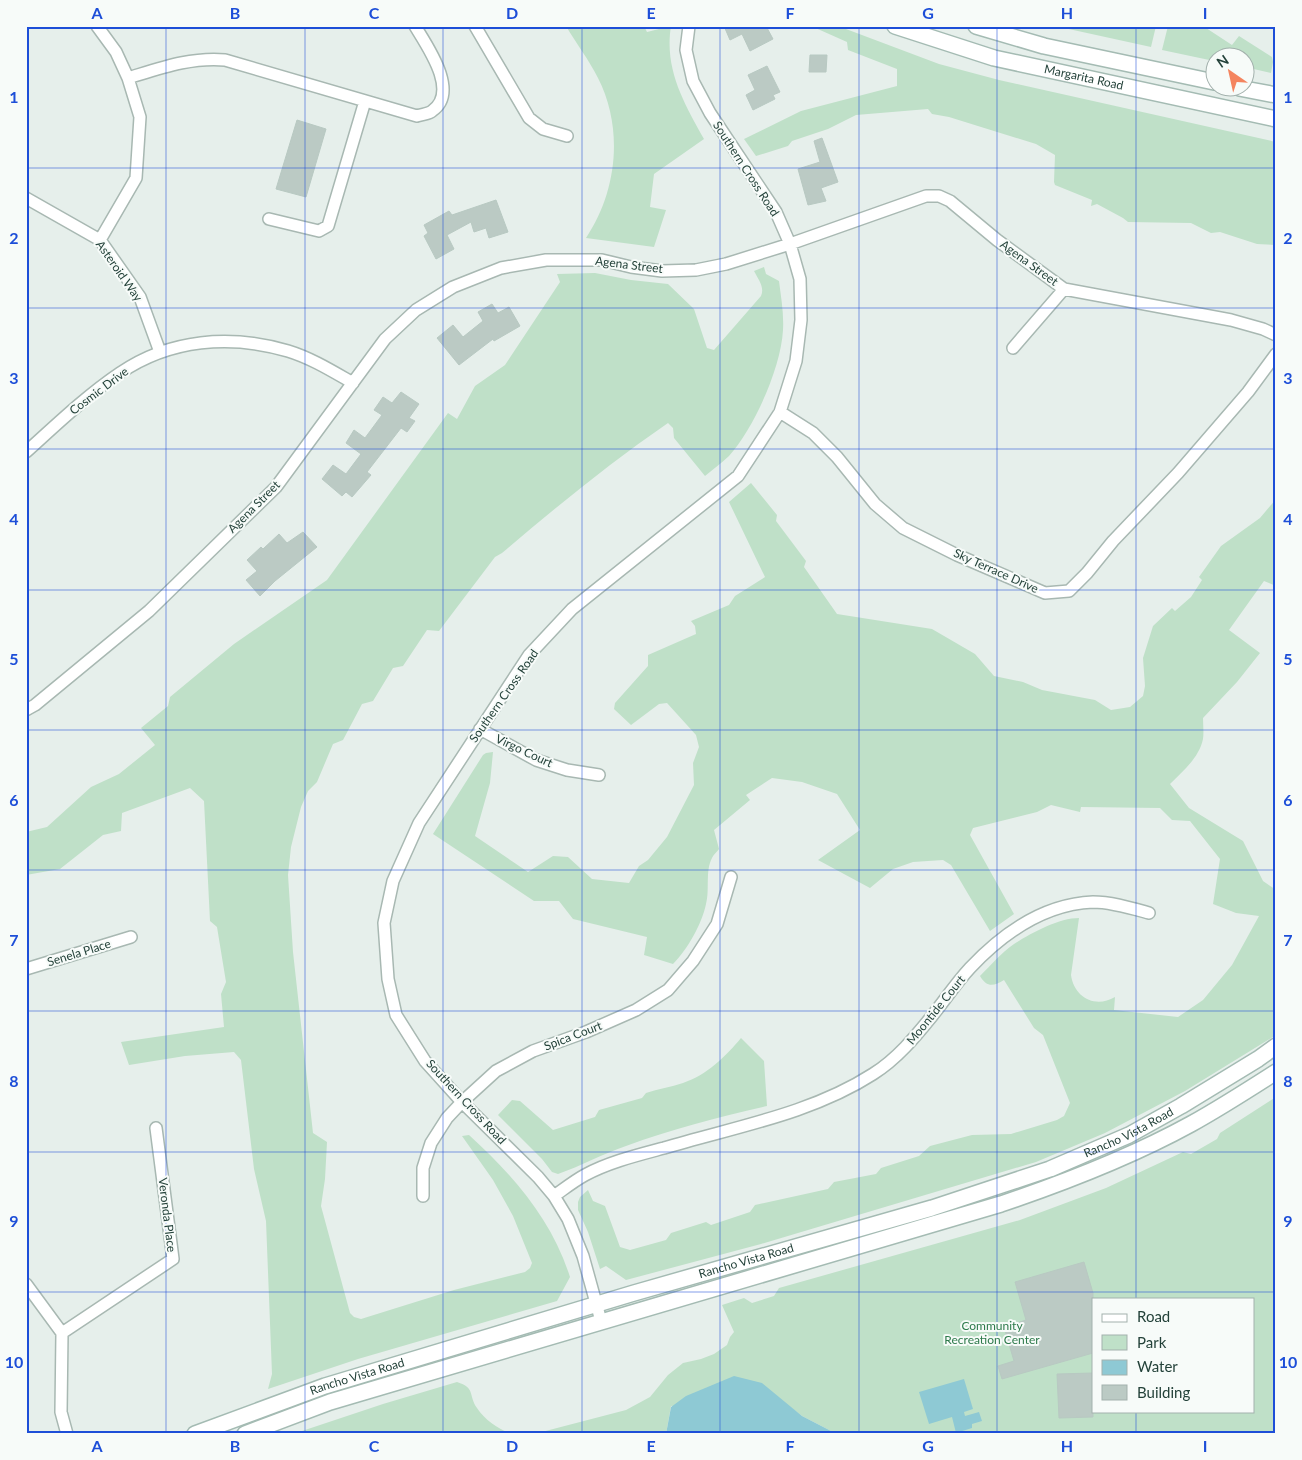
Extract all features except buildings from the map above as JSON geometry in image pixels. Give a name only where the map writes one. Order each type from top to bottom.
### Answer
[{"type":"main road","name":"Margarita Road","points":[[895,26],[994,58],[1276,119]]},
{"type":"main road","name":"Margarita Road","points":[[976,26],[1044,46],[1204,80]]},
{"type":"main road","points":[[1254,91],[1276,95]]},
{"type":"main road","name":"Rancho Vista Road","points":[[195,1434],[325,1386],[932,1208],[1050,1169],[1128,1135],[1189,1102],[1276,1046]]},
{"type":"main road","name":"Rancho Vista Road","points":[[245,1434],[330,1402],[1001,1204],[1056,1185],[1116,1161],[1191,1124],[1276,1072]]},
{"type":"street","points":[[96,26],[116,52],[128,78],[140,117],[136,178],[100,240]]},
{"type":"street","points":[[128,78],[181,62],[207,58],[225,60],[417,116],[432,112],[440,103],[443,81],[433,56],[416,26]]},
{"type":"street","points":[[475,26],[529,118],[543,129],[567,136]]},
{"type":"street","name":"Southern Cross Road","points":[[601,1321],[583,1256],[568,1220],[554,1196],[538,1177],[462,1102],[425,1061],[396,1015],[388,979],[384,923],[392,881],[419,823],[529,655],[572,609],[733,481],[780,412],[796,361],[801,320],[800,279],[790,244],[776,212],[710,113],[693,82],[686,50],[689,26]]},
{"type":"street","points":[[270,219],[319,231],[328,226],[365,101]]},
{"type":"street","name":"Agena Street","points":[[26,710],[35,706],[149,611],[276,486],[385,339],[416,310],[453,287],[501,268],[546,260],[602,260],[631,267],[662,270],[696,270],[726,264],[790,244],[926,196],[939,196],[959,208],[998,240],[1064,289],[1231,320],[1263,329],[1276,335]]},
{"type":"street","name":"Asteroid Way","points":[[26,198],[100,240],[140,296],[160,352]]},
{"type":"street","points":[[1013,348],[1064,289]]},
{"type":"street","name":"Cosmic Drive","points":[[26,452],[80,404],[120,373],[160,352],[188,344],[216,341],[251,342],[289,351],[322,365],[352,383]]},
{"type":"street","name":"Sky Terrace Drive","points":[[780,412],[813,433],[837,457],[875,504],[903,528],[957,555],[1045,593],[1069,591],[1184,466],[1248,392],[1276,354]]},
{"type":"street","name":"Virgo Court","points":[[480,730],[536,760],[567,770],[599,775]]},
{"type":"street","name":"Spica Court","points":[[422,1196],[423,1168],[431,1143],[446,1118],[496,1071],[533,1051],[586,1032],[636,1010],[668,990],[693,961],[717,924],[731,877]]},
{"type":"street","name":"Moontide Court","points":[[554,1196],[585,1175],[629,1158],[786,1114],[830,1098],[874,1074],[908,1044],[968,970],[989,948],[1040,915],[1061,906],[1094,902],[1149,913]]},
{"type":"street","name":"Senela Place","points":[[26,969],[131,938]]},
{"type":"street","name":"Veronda Place","points":[[62,1333],[172,1258],[156,1128]]},
{"type":"street","points":[[26,1284],[62,1333],[61,1412],[67,1434]]},
{"type":"green space","points":[[566,26],[644,26],[647,32],[671,26],[670,57],[677,85],[704,139],[654,174],[650,207],[666,210],[654,247],[586,238],[605,201],[610,181],[614,139],[606,98],[598,78]]},
{"type":"green space","points":[[811,26],[838,26],[939,64],[999,80],[1276,142],[1276,245],[1257,244],[1220,232],[1211,233],[1191,223],[1128,222],[1097,204],[1091,206],[1092,200],[1055,185],[1055,155],[1036,144],[949,117],[932,114],[928,109],[856,115],[828,129],[792,141],[788,146],[756,156],[744,139],[801,111],[897,86],[897,69],[848,50],[847,42]]},
{"type":"green space","points":[[1055,26],[1156,26],[1151,47]]},
{"type":"green space","points":[[1168,26],[1203,26],[1232,45],[1239,36],[1272,57],[1273,62],[1271,73],[1254,69],[1254,48],[1204,48],[1204,59],[1162,50]]},
{"type":"green space","points":[[764,267],[766,274],[779,281],[783,318],[781,345],[765,397],[748,430],[729,456],[705,476],[674,438],[673,428],[668,423],[604,470],[495,557],[439,631],[427,630],[403,666],[393,668],[373,701],[362,704],[343,740],[333,744],[317,782],[308,791],[301,807],[291,847],[288,875],[293,952],[313,1133],[327,1142],[321,1206],[350,1313],[354,1317],[361,1319],[454,1290],[525,1272],[530,1268],[532,1263],[513,1216],[493,1180],[462,1136],[469,1135],[516,1182],[553,1236],[570,1277],[557,1301],[358,1359],[268,1389],[272,1374],[266,1221],[254,1169],[241,1060],[234,1052],[185,1056],[129,1065],[121,1042],[224,1027],[221,994],[226,982],[217,927],[210,921],[204,801],[190,788],[122,813],[121,831],[103,835],[60,869],[26,875],[26,832],[47,827],[91,787],[119,774],[155,745],[141,728],[168,706],[170,697],[234,644],[327,580],[448,413],[457,419],[475,386],[505,365],[560,282],[557,274],[595,273],[631,280],[668,284],[694,309],[707,348],[714,350],[761,296],[762,286],[754,271]]},
{"type":"green space","points":[[751,483],[777,515],[776,521],[806,561],[804,567],[837,614],[932,629],[975,654],[994,676],[1023,682],[1042,690],[1095,700],[1111,710],[1130,707],[1143,696],[1145,686],[1143,658],[1153,626],[1172,608],[1175,611],[1191,597],[1202,580],[1199,577],[1221,546],[1260,518],[1276,499],[1276,586],[1264,581],[1229,630],[1260,653],[1237,682],[1203,718],[1203,739],[1198,752],[1190,764],[1170,784],[1189,808],[1243,841],[1263,881],[1276,890],[1276,1035],[1185,1091],[1105,1133],[1036,1162],[761,1244],[626,1280],[606,1266],[600,1269],[588,1232],[578,1210],[580,1197],[588,1190],[593,1201],[605,1206],[620,1247],[630,1250],[666,1240],[671,1233],[706,1222],[711,1225],[750,1212],[755,1205],[828,1189],[834,1182],[876,1174],[881,1168],[919,1156],[930,1146],[972,1135],[1011,1134],[1057,1120],[1064,1116],[1070,1103],[1043,1035],[1034,1028],[1004,980],[991,985],[985,983],[980,976],[1005,951],[1029,935],[1054,923],[1079,918],[1071,975],[1076,989],[1081,995],[1087,999],[1100,1002],[1115,997],[1114,1010],[1178,1017],[1203,1000],[1232,965],[1259,916],[1236,913],[1213,904],[1220,859],[1190,821],[1172,820],[1160,808],[1081,807],[1080,812],[1051,805],[1037,812],[973,828],[970,835],[1014,914],[990,931],[951,865],[943,860],[913,862],[893,869],[870,888],[818,860],[860,830],[837,794],[802,782],[772,778],[746,795],[750,800],[714,830],[719,849],[710,863],[704,912],[684,952],[673,964],[644,955],[647,937],[573,919],[559,901],[534,901],[433,834],[483,755],[493,752],[490,783],[475,836],[528,872],[553,856],[568,857],[592,879],[629,883],[639,866],[648,860],[667,837],[694,785],[693,763],[699,747],[696,735],[667,703],[659,704],[631,725],[614,709],[615,703],[648,666],[648,655],[696,634],[695,626],[691,621],[729,605],[735,596],[765,577],[729,502]]},
{"type":"green space","points":[[741,1038],[764,1061],[767,1106],[660,1134],[617,1149],[558,1174],[552,1172],[542,1159],[498,1115],[512,1100],[520,1101],[553,1130],[595,1117],[599,1110],[642,1098],[646,1093],[692,1080],[708,1070],[729,1052]]},
{"type":"green space","name":"Community Recreation Center","points":[[1276,1097],[1276,1434],[833,1434],[833,1432],[802,1416],[782,1401],[671,1406],[666,1434],[534,1434],[626,1410],[650,1397],[668,1375],[683,1363],[714,1354],[727,1345],[734,1332],[722,1305],[744,1298],[752,1303],[774,1296],[779,1288],[1020,1220],[1106,1188],[1183,1152],[1191,1154],[1217,1139],[1220,1133]]},
{"type":"green space","points":[[457,1382],[469,1389],[477,1408],[488,1420],[502,1430],[512,1434],[293,1434],[383,1404]]},
{"type":"water","points":[[734,1376],[762,1383],[802,1416],[833,1432],[833,1434],[666,1434],[671,1407],[686,1396]]},
{"type":"water","points":[[964,1379],[973,1409],[964,1412],[965,1416],[979,1412],[982,1421],[972,1424],[972,1428],[956,1433],[952,1417],[929,1424],[919,1392]]}]
